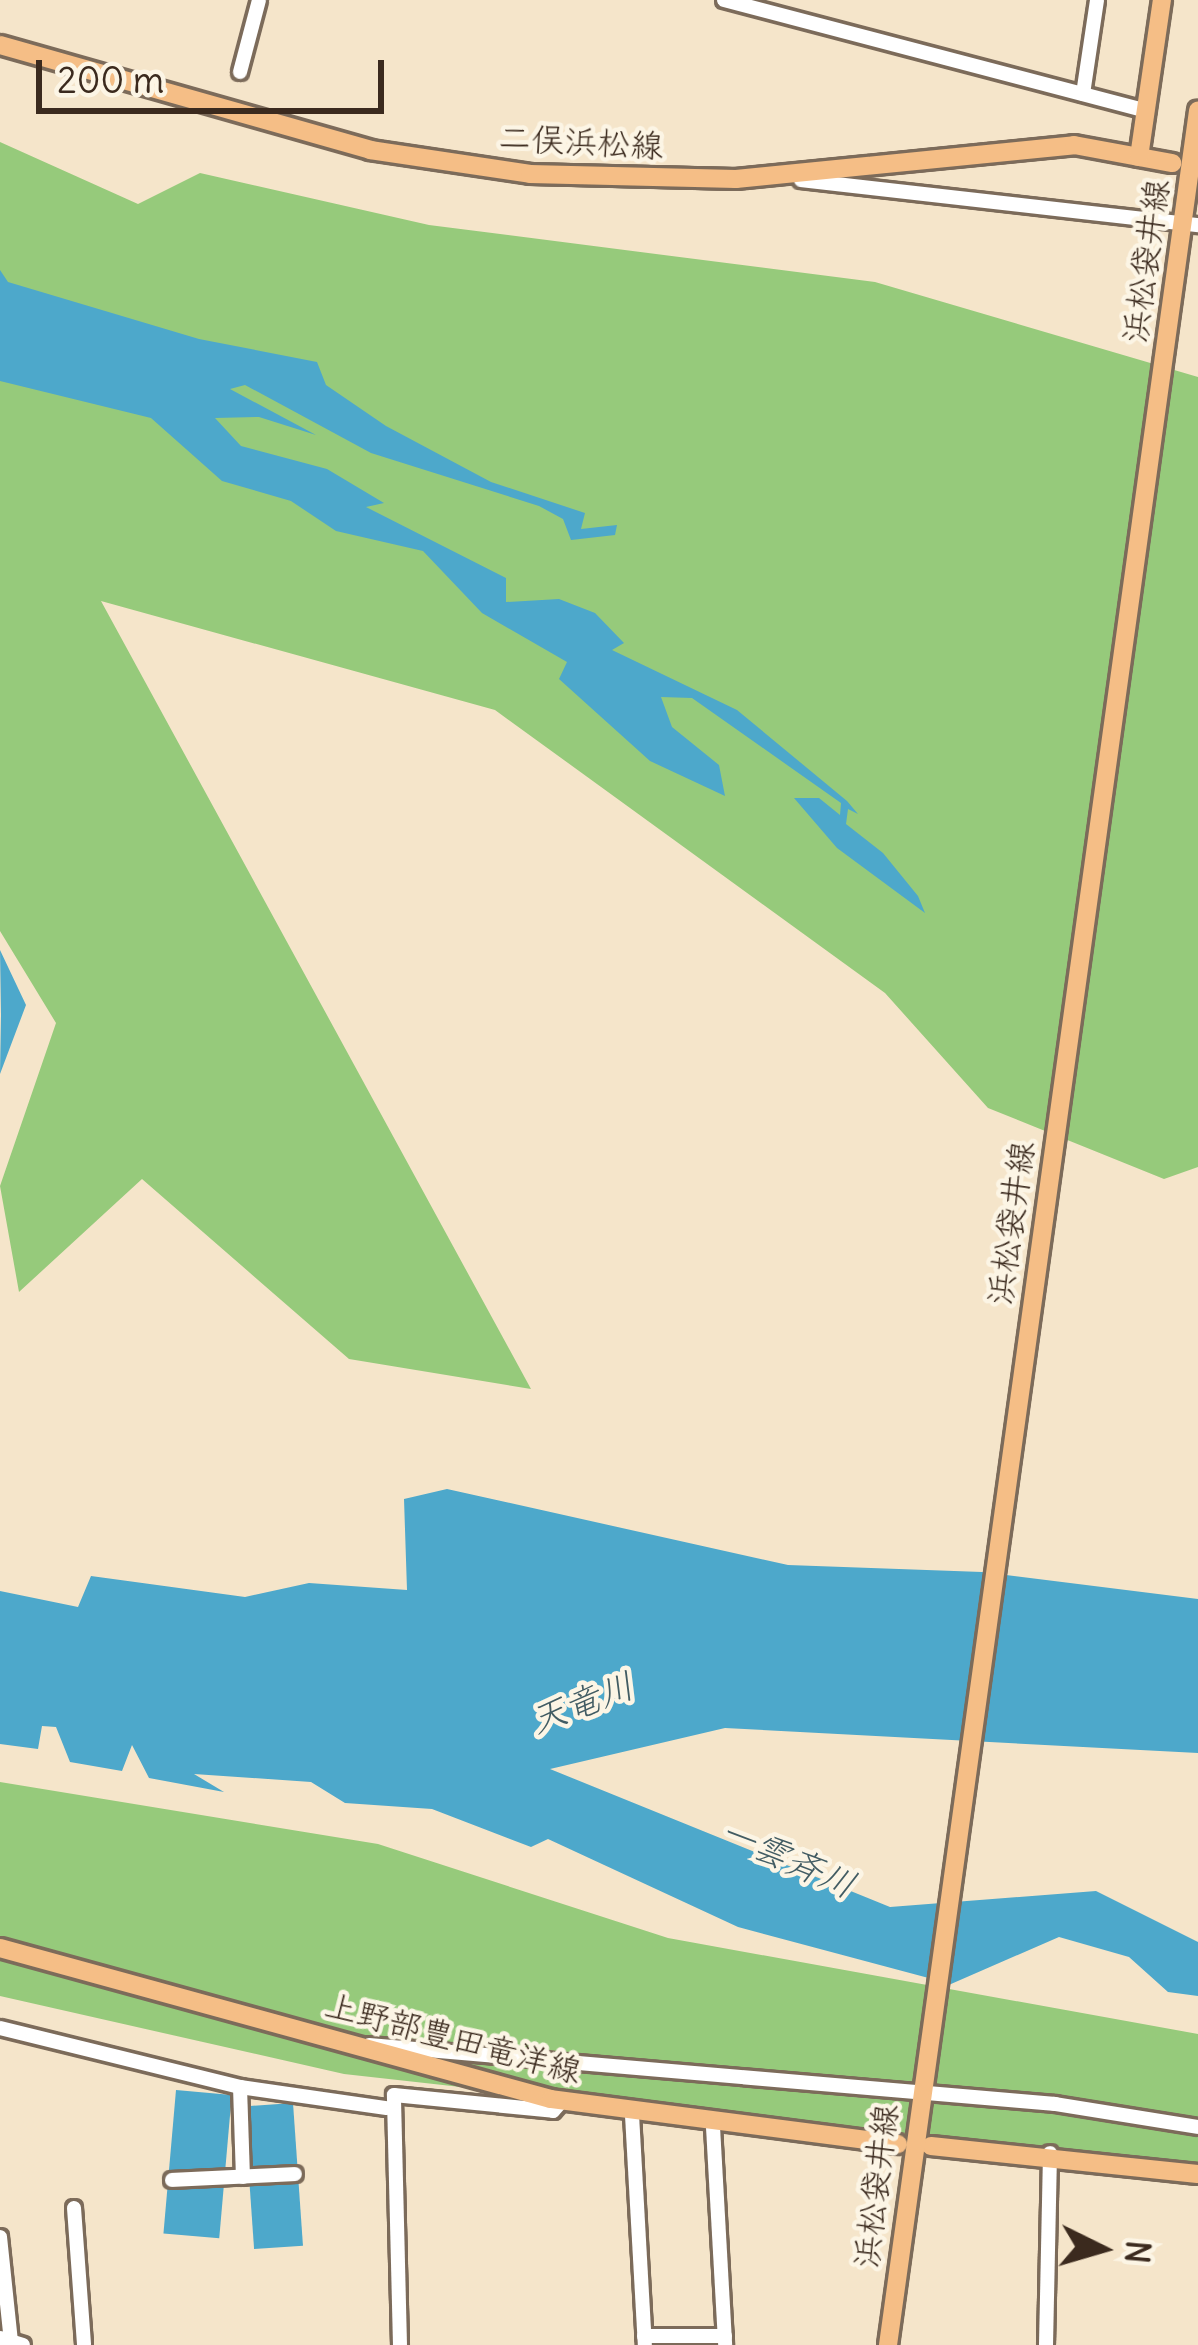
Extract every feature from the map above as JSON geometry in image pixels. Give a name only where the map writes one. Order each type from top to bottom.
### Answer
[{"type":"main road","points":[[1139,157],[1162,0]]},
{"type":"main road","name":"二俣浜松線","points":[[0,44],[370,150],[530,173],[736,179],[1012,148],[1172,163]]},
{"type":"main road","name":"浜松袋井線","points":[[888,2345],[920,2076],[1178,248],[1190,223],[1198,110]]},
{"type":"main road","name":"上野部豊田竜洋線","points":[[0,1948],[563,2101],[712,2127],[898,2144]]},
{"type":"main road","points":[[931,2146],[1050,2152],[1198,2174]]},
{"type":"street","points":[[240,72],[259,0]]},
{"type":"street","points":[[724,0],[755,4],[1147,111]]},
{"type":"street","points":[[1083,94],[1097,0]]},
{"type":"street","points":[[736,179],[848,181],[1190,223]]},
{"type":"street","points":[[0,2028],[240,2087],[386,2108]]},
{"type":"street","points":[[364,2045],[917,2100],[1054,2104],[1198,2127]]},
{"type":"street","points":[[240,2087],[243,2177]]},
{"type":"street","points":[[400,2345],[386,2108],[403,2091],[553,2111],[563,2101]]},
{"type":"street","points":[[632,2115],[644,2341],[725,2341],[712,2127]]},
{"type":"street","points":[[1046,2345],[1050,2152]]},
{"type":"street","points":[[172,2180],[295,2174]]},
{"type":"street","points":[[74,2208],[85,2345]]},
{"type":"street","points":[[0,2237],[12,2341]]},
{"type":"green space","points":[[0,142],[138,204],[200,173],[429,225],[875,282],[1198,377],[1198,1167],[1164,1179],[988,1108],[885,993],[495,710],[101,601],[531,1389],[349,1359],[142,1179],[19,1292],[0,1186],[56,1023],[0,931]]},
{"type":"green space","points":[[0,1782],[378,1844],[668,1938],[1198,2034],[1198,2169],[344,2074],[0,1996]]},
{"type":"water","points":[[0,270],[8,282],[199,339],[317,362],[326,385],[386,426],[491,482],[585,513],[581,529],[617,525],[615,535],[571,540],[563,519],[539,506],[371,453],[245,385],[230,389],[316,435],[259,417],[215,418],[241,446],[327,469],[384,503],[366,507],[506,578],[506,602],[559,599],[595,613],[624,643],[612,650],[737,710],[847,801],[858,814],[848,809],[846,824],[883,853],[918,896],[925,913],[837,848],[794,798],[819,798],[840,815],[841,803],[692,698],[661,697],[672,727],[719,765],[725,796],[650,761],[559,679],[567,662],[482,613],[423,551],[336,531],[291,501],[222,481],[151,418],[0,381]]},
{"type":"water","points":[[0,950],[26,1005],[0,1074],[1,1015]]},
{"type":"water","name":"天竜川","points":[[447,1489],[788,1565],[982,1572],[1198,1599],[1198,1753],[725,1728],[550,1769],[890,1907],[1096,1891],[1198,1942],[1198,1996],[1168,1992],[1129,1957],[1059,1937],[951,1984],[738,1927],[548,1839],[531,1847],[432,1809],[345,1803],[311,1782],[194,1774],[224,1792],[149,1778],[132,1745],[122,1771],[70,1762],[56,1727],[42,1726],[38,1749],[0,1744],[0,1591],[78,1607],[91,1576],[245,1597],[309,1583],[407,1590],[404,1499]]},
{"type":"water","points":[[176,2090],[232,2095],[219,2238],[163,2233]]},
{"type":"water","points":[[293,2103],[303,2246],[254,2249],[244,2106]]},
{"type":"water label","name":"一雲斉川","points":[[788,1858]]}]
